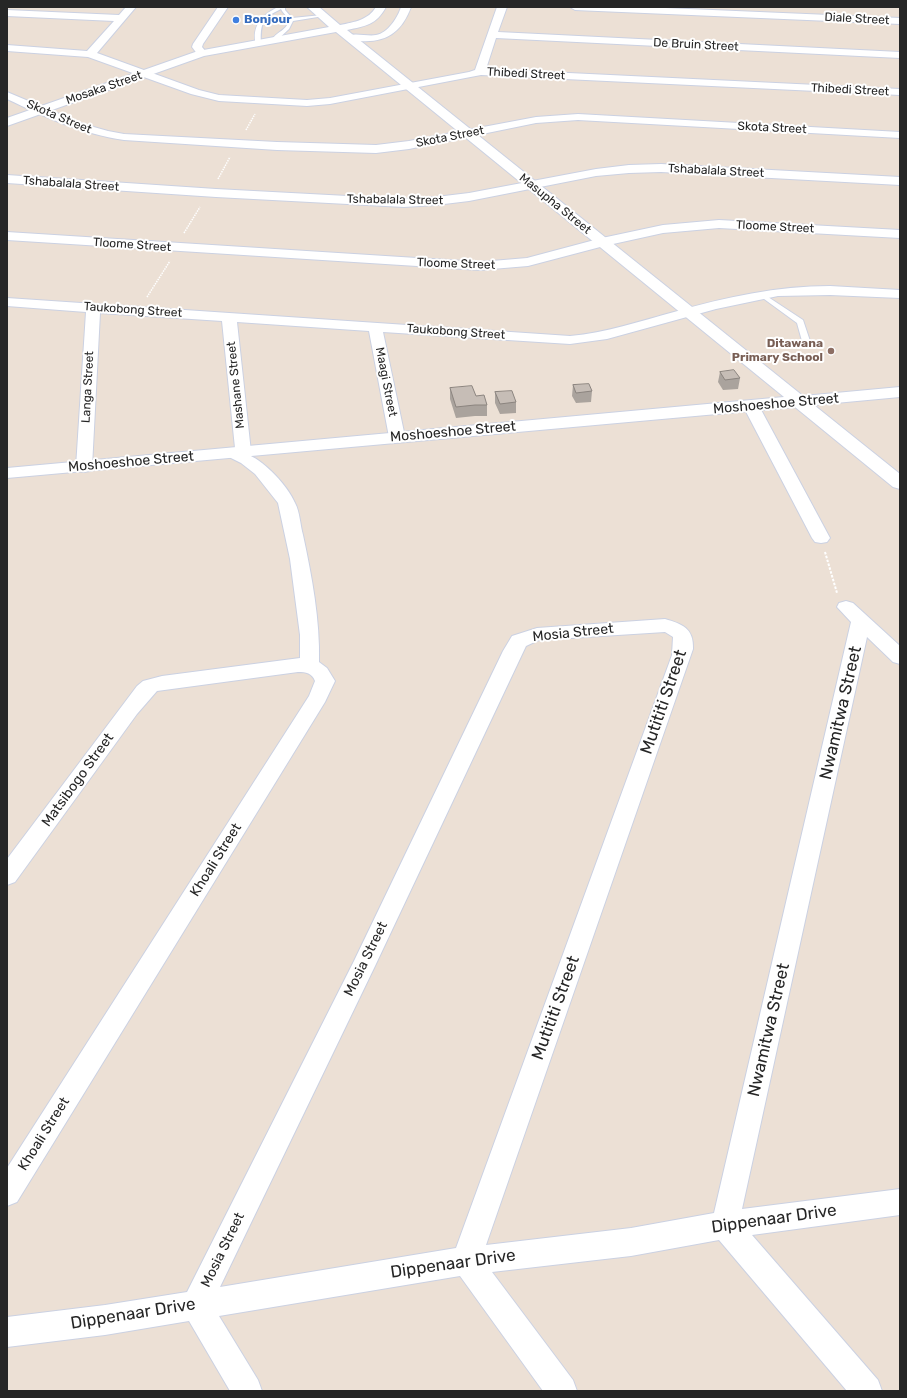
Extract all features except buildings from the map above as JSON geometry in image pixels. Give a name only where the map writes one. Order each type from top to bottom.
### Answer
[{"type":"street","points":[[90,54],[131,7]]},
{"type":"street","points":[[202,54],[197,47],[198,44],[223,7]]},
{"type":"street","name":"Mosaka Street","points":[[7,122],[202,54],[339,29],[368,21],[378,14],[381,7]]},
{"type":"street","points":[[350,38],[375,39],[383,37],[401,18],[406,7]]},
{"type":"street","points":[[480,72],[502,7]]},
{"type":"street","name":"Diale Street","points":[[575,7],[900,21]]},
{"type":"street","name":"Masupha Street","points":[[317,11],[900,483]]},
{"type":"street","points":[[7,13],[122,18]]},
{"type":"street","name":"De Bruin Street","points":[[492,35],[900,55]]},
{"type":"street","name":"Thibedi Street","points":[[7,48],[90,54],[209,96],[307,103],[330,101],[471,75],[480,72],[900,92]]},
{"type":"street","name":"Skota Street","points":[[7,95],[85,130],[112,136],[269,146],[376,149],[409,145],[536,120],[578,117],[900,135]]},
{"type":"street","name":"Tshabalala Street","points":[[7,179],[209,193],[404,203],[446,201],[606,170],[644,168],[900,181]]},
{"type":"street","name":"Tloome Street","points":[[7,236],[480,266],[528,262],[602,242],[663,228],[696,224],[900,234]]},
{"type":"street","name":"Taukobong Street","points":[[7,302],[575,340],[608,335],[688,312],[762,295],[787,291],[818,290],[900,294]]},
{"type":"street","name":"Langa Street","points":[[84,467],[93,308]]},
{"type":"street","name":"Mashane Street","points":[[229,317],[238,452]]},
{"type":"street","name":"Maagi Street","points":[[375,326],[397,437]]},
{"type":"street","name":"Moshoeshoe Street","points":[[7,473],[900,392]]},
{"type":"street","points":[[751,406],[821,538]]},
{"type":"street","points":[[238,452],[261,470],[280,491],[287,503],[299,559],[310,635],[309,665]]},
{"type":"street","points":[[854,614],[900,657]]},
{"type":"street","name":"Nwamitwa Street","points":[[725,1225],[854,614]]},
{"type":"street","name":"Mutititi Street","points":[[466,1261],[682,655],[684,642],[680,631],[665,625],[650,625]]},
{"type":"street","name":"Mosia Street","points":[[247,1391],[196,1305],[356,980],[516,646],[520,641],[537,634],[650,625]]},
{"type":"street","name":"Matsibogo Street","points":[[7,876],[144,691],[150,686],[175,680],[309,665]]},
{"type":"street","name":"Khoali Street","points":[[7,1193],[318,697],[325,681],[319,671],[309,665]]},
{"type":"street","name":"Dippenaar Drive","points":[[7,1332],[105,1320],[466,1261],[631,1242],[725,1225],[900,1202]]},
{"type":"street","points":[[725,1225],[867,1391]]},
{"type":"street","points":[[466,1261],[562,1391]]},
{"type":"lane","points":[[258,44],[257,25],[266,14],[279,7],[291,17],[291,20],[290,27],[276,37],[275,40]]},
{"type":"lane","points":[[291,20],[317,11]]},
{"type":"lane","points":[[762,295],[800,322],[804,329],[806,340]]},
{"type":"path","points":[[821,538],[837,595],[854,614]]},
{"type":"place","name":"Bonjour","points":[[236,20]]},
{"type":"place","name":"Ditawana Primary School","points":[[831,351]]}]
